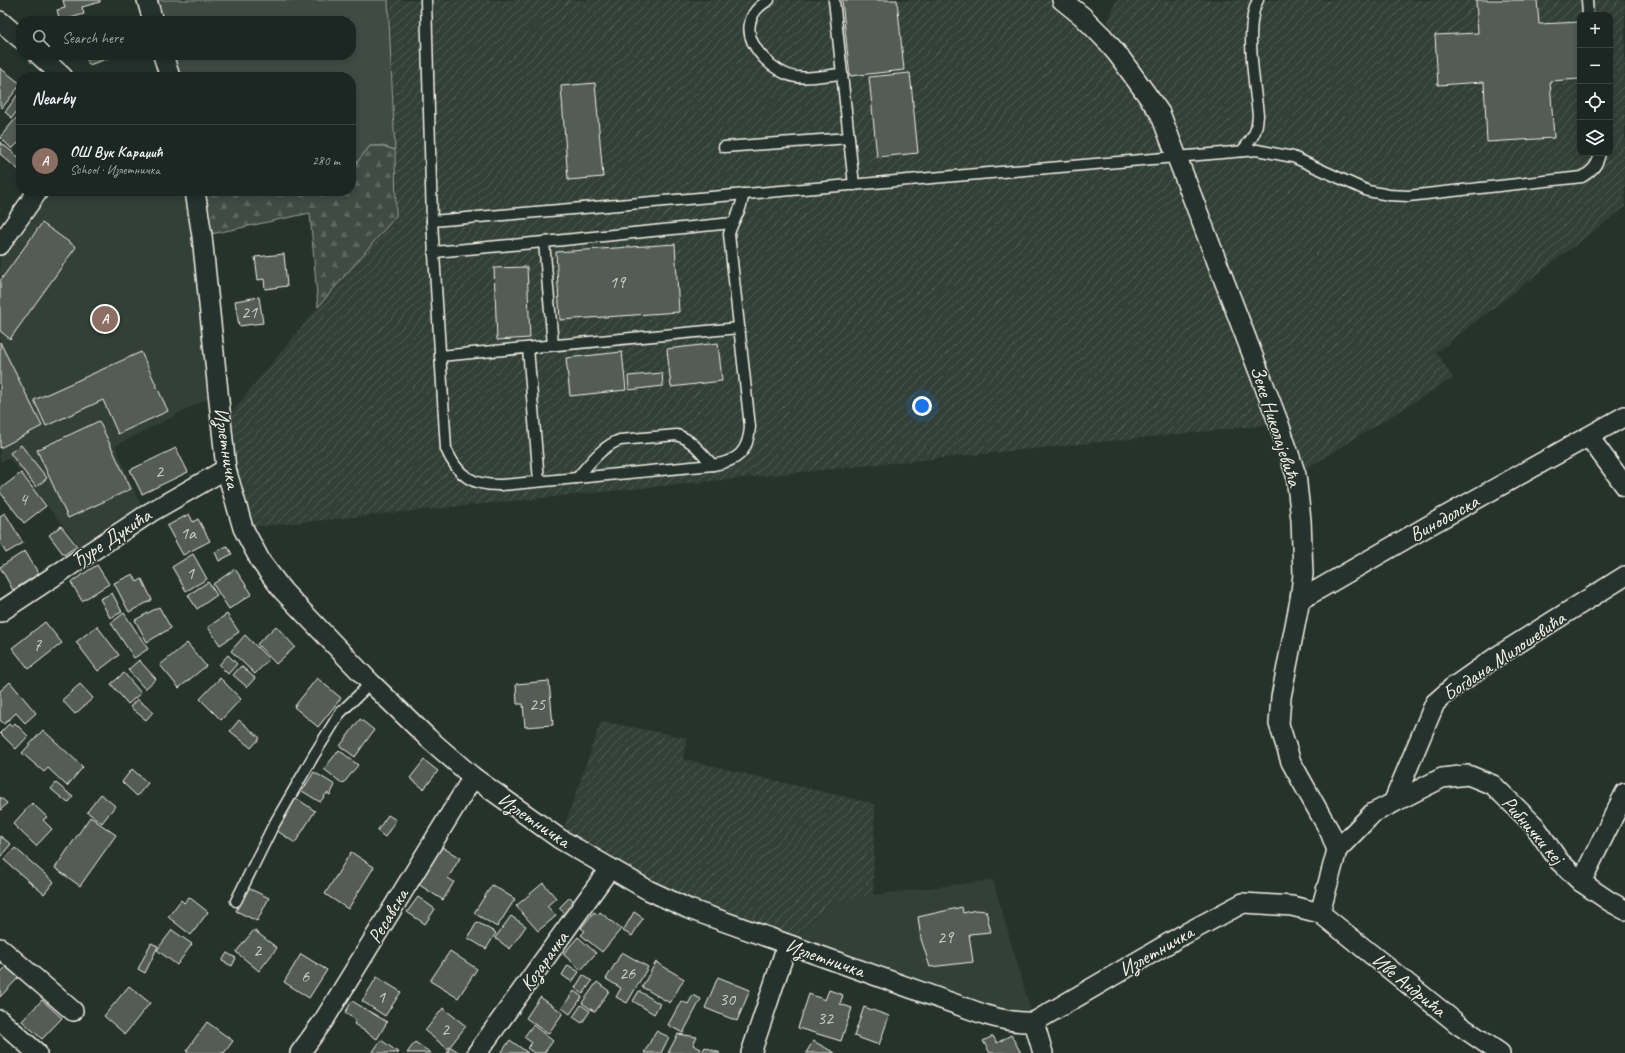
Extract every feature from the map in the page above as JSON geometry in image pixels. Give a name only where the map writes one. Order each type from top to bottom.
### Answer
[{"type":"street","points":[[147,0],[152,16]]},
{"type":"street","name":"Зеке Николајевића","points":[[1062,0],[1082,16],[1103,37],[1119,56],[1160,113],[1279,424],[1296,475],[1302,520],[1303,574],[1300,600],[1281,696],[1279,724],[1291,762],[1330,832],[1337,850]]},
{"type":"street","points":[[0,21],[16,35]]},
{"type":"street","points":[[45,60],[58,72]]},
{"type":"street","points":[[165,60],[168,72]]},
{"type":"street","points":[[0,245],[34,196]]},
{"type":"street","name":"Излетничка","points":[[196,196],[226,469],[243,528],[261,562],[283,591],[371,683],[428,738],[473,777],[560,839],[648,890],[689,909],[787,945],[1009,1022],[1034,1022],[1181,936],[1244,903],[1292,906],[1320,913]]},
{"type":"street","name":"Винодолска","points":[[1300,600],[1428,526],[1625,416]]},
{"type":"street","points":[[1589,437],[1625,486]]},
{"type":"street","name":"Ђуре Дукића","points":[[0,612],[150,512],[226,469]]},
{"type":"street","name":"Богдана Милошевића","points":[[1392,804],[1435,703],[1452,688],[1496,657],[1625,576]]},
{"type":"street","name":"Рибнички кеј","points":[[1337,850],[1373,813],[1442,778],[1468,775],[1493,785],[1535,826],[1560,861],[1581,882],[1625,910]]},
{"type":"street","name":"Ресавска","points":[[300,1053],[328,1013],[473,777]]},
{"type":"street","points":[[1581,882],[1625,794]]},
{"type":"street","points":[[1320,913],[1337,850]]},
{"type":"street","name":"Козарачка","points":[[477,1053],[610,868]]},
{"type":"street","name":"Иве Андрића","points":[[1320,913],[1459,1026],[1500,1053]]},
{"type":"street","points":[[750,1053],[787,945]]},
{"type":"street","points":[[0,948],[73,1011]]},
{"type":"street","points":[[0,1020],[37,1053]]},
{"type":"street","points":[[1034,1022],[1042,1053]]},
{"type":"lane","points":[[426,0],[432,220],[446,449],[452,463],[463,475],[475,482],[487,486],[714,466],[726,463],[737,457],[745,449],[749,439],[750,427],[730,240],[732,223],[741,209],[743,194]]},
{"type":"lane","points":[[769,0],[762,4],[754,13],[750,23],[750,28],[754,44],[772,67],[784,74],[796,77],[810,78],[842,74]]},
{"type":"lane","points":[[834,0],[854,185]]},
{"type":"lane","points":[[1242,151],[1254,137],[1257,126],[1258,115],[1250,26],[1253,9],[1258,0]]},
{"type":"lane","points":[[1587,0],[1588,12]]},
{"type":"lane","points":[[724,147],[849,138]]},
{"type":"lane","points":[[432,220],[1257,150],[1293,157],[1368,191],[1389,195],[1408,196],[1582,177],[1592,171],[1599,160],[1600,156]]},
{"type":"lane","points":[[434,252],[732,223]]},
{"type":"lane","points":[[544,242],[553,346]]},
{"type":"lane","points":[[440,356],[739,328]]},
{"type":"lane","points":[[528,348],[539,481]]},
{"type":"lane","points":[[577,478],[604,449],[612,443],[620,440],[677,435],[685,438],[714,466]]},
{"type":"lane","points":[[236,901],[272,828],[340,713],[371,683]]},
{"type":"shaded area","points":[[388,0],[1062,0],[1103,37],[1116,0],[1625,0],[1625,207],[1436,352],[1453,378],[1296,475],[1279,424],[243,528],[222,424],[318,307],[396,216],[395,150]]},
{"type":"shaded area","points":[[34,196],[196,196],[219,393],[115,446],[142,509],[81,548],[9,458],[0,462],[0,244]]},
{"type":"shaded area","points":[[601,721],[687,738],[683,759],[875,804],[873,895],[831,901],[787,945],[560,839]]},
{"type":"shaded area","points":[[993,880],[1034,1022],[787,945],[832,900]]},
{"type":"green space","points":[[147,0],[388,0],[395,150],[382,146],[370,146],[356,164],[356,72],[168,72],[165,60],[356,60],[356,16],[152,16]]},
{"type":"green space","points":[[370,146],[382,146],[395,150],[396,216],[318,307],[310,213],[202,236],[196,196],[356,196],[356,164]]},
{"type":"building","points":[[63,0],[100,0],[100,2],[82,7],[84,14],[77,16],[59,16],[57,10],[65,8]]},
{"type":"building","points":[[842,0],[897,0],[904,70],[850,76]]},
{"type":"building","points":[[1476,0],[1537,0],[1539,24],[1577,22],[1577,79],[1550,81],[1554,138],[1487,142],[1484,82],[1438,85],[1435,35],[1478,33]]},
{"type":"building","points":[[87,60],[104,60],[89,65]]},
{"type":"building","points":[[0,68],[16,80],[16,90],[2,108],[0,106]]},
{"type":"building","points":[[910,73],[918,153],[877,157],[869,77]]},
{"type":"building","points":[[595,83],[603,177],[568,180],[561,86]]},
{"type":"building","points":[[16,97],[16,112],[12,118],[5,112]]},
{"type":"building","points":[[16,118],[16,145],[12,149],[0,137]]},
{"type":"building","points":[[0,142],[16,155],[16,168],[0,154]]},
{"type":"building","points":[[42,223],[76,247],[10,339],[0,331],[0,281]]},
{"type":"building","points":[[675,244],[679,312],[560,320],[556,252]]},
{"type":"building","points":[[284,254],[287,286],[265,289],[264,279],[258,280],[255,257]]},
{"type":"building","points":[[527,267],[530,338],[497,340],[494,268]]},
{"type":"building","points":[[259,297],[263,323],[239,326],[235,301]]},
{"type":"building","points":[[0,342],[42,426],[0,448]]},
{"type":"building","points":[[718,343],[722,381],[671,387],[667,349]]},
{"type":"building","points":[[141,352],[168,411],[118,434],[103,400],[46,426],[34,400]]},
{"type":"building","points":[[622,352],[626,390],[570,396],[566,358]]},
{"type":"building","points":[[662,373],[663,386],[629,390],[628,376]]},
{"type":"building","points":[[99,421],[131,489],[68,518],[37,450]]},
{"type":"building","points":[[21,445],[47,478],[36,487],[10,453]]},
{"type":"building","points":[[176,448],[188,472],[142,494],[130,470]]},
{"type":"building","points":[[21,473],[46,506],[24,523],[0,492],[0,489]]},
{"type":"building","points":[[5,513],[23,543],[6,553],[0,543],[0,516]]},
{"type":"building","points":[[189,514],[193,522],[198,519],[210,541],[183,555],[167,526]]},
{"type":"building","points":[[61,526],[77,546],[64,555],[49,535]]},
{"type":"building","points":[[227,546],[232,554],[219,561],[215,552]]},
{"type":"building","points":[[25,551],[39,574],[13,590],[0,567]]},
{"type":"building","points":[[193,554],[207,579],[186,591],[172,567]]},
{"type":"building","points":[[97,565],[109,584],[82,601],[71,582]]},
{"type":"building","points":[[235,569],[252,594],[229,609],[213,584]]},
{"type":"building","points":[[133,574],[137,582],[142,579],[152,600],[129,612],[114,583]]},
{"type":"building","points":[[208,582],[217,595],[197,609],[188,595]]},
{"type":"building","points":[[112,593],[122,612],[110,618],[100,599]]},
{"type":"building","points":[[159,607],[171,628],[147,642],[135,620]]},
{"type":"building","points":[[124,613],[148,649],[134,658],[111,623]]},
{"type":"building","points":[[227,614],[239,632],[220,645],[208,627]]},
{"type":"building","points":[[45,622],[62,643],[29,669],[12,648]]},
{"type":"building","points":[[97,626],[119,655],[98,671],[76,642]]},
{"type":"building","points":[[276,626],[295,647],[276,664],[257,644]]},
{"type":"building","points":[[245,635],[269,659],[255,674],[231,651]]},
{"type":"building","points":[[187,643],[206,666],[179,688],[160,665]]},
{"type":"building","points":[[228,655],[237,664],[228,674],[219,665]]},
{"type":"building","points":[[139,660],[156,679],[145,689],[128,670]]},
{"type":"building","points":[[241,666],[255,678],[247,687],[233,675]]},
{"type":"building","points":[[124,673],[141,693],[128,704],[111,684]]},
{"type":"building","points":[[220,678],[241,699],[221,720],[200,699]]},
{"type":"building","points":[[317,678],[341,698],[318,727],[294,707]]},
{"type":"building","points":[[549,681],[553,725],[525,727],[523,704],[517,704],[516,684]]},
{"type":"building","points":[[10,682],[36,713],[25,723],[16,713],[4,724],[0,720],[0,691]]},
{"type":"building","points":[[80,684],[93,698],[75,714],[62,700]]},
{"type":"building","points":[[137,699],[153,712],[146,720],[130,707]]},
{"type":"building","points":[[360,719],[374,730],[355,757],[340,746]]},
{"type":"building","points":[[239,720],[260,738],[251,748],[230,731]]},
{"type":"building","points":[[15,723],[28,736],[16,749],[0,733],[9,724],[12,727]]},
{"type":"building","points":[[43,730],[83,767],[67,786],[48,768],[44,772],[22,753]]},
{"type":"building","points":[[339,750],[358,765],[343,784],[324,769]]},
{"type":"building","points":[[424,760],[438,771],[424,789],[410,778]]},
{"type":"building","points":[[132,769],[148,783],[137,796],[122,782]]},
{"type":"building","points":[[314,772],[335,785],[330,795],[327,793],[320,802],[302,791]]},
{"type":"building","points":[[56,783],[73,797],[68,803],[51,789]]},
{"type":"building","points":[[101,794],[115,806],[102,823],[87,812]]},
{"type":"building","points":[[0,797],[7,803],[0,811]]},
{"type":"building","points":[[296,798],[315,811],[295,843],[276,830]]},
{"type":"building","points":[[32,803],[47,817],[43,820],[52,829],[36,846],[13,824]]},
{"type":"building","points":[[388,815],[396,820],[385,837],[377,831]]},
{"type":"building","points":[[90,817],[116,835],[80,886],[55,868]]},
{"type":"building","points":[[0,836],[11,844],[0,857]]},
{"type":"building","points":[[442,847],[460,858],[448,878],[454,882],[443,900],[418,884]]},
{"type":"building","points":[[15,848],[54,882],[44,894],[4,860]]},
{"type":"building","points":[[351,852],[374,867],[348,909],[325,894]]},
{"type":"building","points":[[543,883],[556,898],[547,906],[556,916],[538,931],[516,906]]},
{"type":"building","points":[[492,885],[515,899],[497,927],[474,913]]},
{"type":"building","points":[[248,888],[269,898],[257,921],[236,911]]},
{"type":"building","points":[[189,897],[208,912],[191,935],[168,917],[181,900],[184,903]]},
{"type":"building","points":[[418,897],[435,909],[425,924],[407,912]]},
{"type":"building","points":[[570,897],[578,906],[568,916],[559,908]]},
{"type":"building","points":[[962,907],[963,913],[976,910],[986,911],[991,932],[969,934],[973,962],[930,967],[921,939],[918,917]]},
{"type":"building","points":[[594,912],[598,915],[600,912],[621,929],[602,952],[581,935],[585,931],[581,928]]},
{"type":"building","points":[[634,912],[643,918],[632,936],[623,931]]},
{"type":"building","points":[[511,916],[526,926],[510,949],[495,938]]},
{"type":"building","points":[[477,922],[496,933],[486,949],[468,938]]},
{"type":"building","points":[[172,930],[192,944],[177,965],[157,950]]},
{"type":"building","points":[[254,930],[277,948],[259,971],[236,952]]},
{"type":"building","points":[[578,937],[596,953],[581,970],[563,954]]},
{"type":"building","points":[[151,943],[158,946],[145,973],[138,969]]},
{"type":"building","points":[[450,951],[477,969],[458,998],[430,981]]},
{"type":"building","points":[[622,952],[648,967],[627,1003],[616,997],[621,988],[606,979]]},
{"type":"building","points":[[227,953],[236,958],[232,966],[222,961]]},
{"type":"building","points":[[301,954],[327,970],[309,998],[284,982]]},
{"type":"building","points":[[656,962],[684,979],[670,1003],[642,987]]},
{"type":"building","points":[[568,965],[579,972],[572,982],[562,975]]},
{"type":"building","points":[[7,966],[19,977],[0,997],[0,973]]},
{"type":"building","points":[[583,975],[592,981],[583,994],[575,988]]},
{"type":"building","points":[[377,977],[401,992],[385,1016],[362,1001]]},
{"type":"building","points":[[718,977],[750,990],[737,1021],[705,1008]]},
{"type":"building","points":[[597,982],[609,991],[595,1012],[582,1003]]},
{"type":"building","points":[[129,986],[150,1003],[125,1034],[104,1016]]},
{"type":"building","points":[[829,990],[843,995],[840,1004],[852,1008],[841,1041],[798,1028],[809,994],[825,1000]]},
{"type":"building","points":[[574,991],[582,997],[570,1014],[562,1008]]},
{"type":"building","points":[[639,991],[660,1004],[654,1014],[633,1001]]},
{"type":"building","points":[[693,995],[701,999],[683,1033],[668,1025],[681,1001],[688,1004]]},
{"type":"building","points":[[540,997],[563,1013],[548,1034],[526,1018]]},
{"type":"building","points":[[42,1000],[62,1018],[42,1039],[22,1021]]},
{"type":"building","points":[[352,1001],[387,1022],[377,1039],[354,1024],[356,1020],[345,1013]]},
{"type":"building","points":[[581,1005],[590,1011],[582,1023],[573,1017]]},
{"type":"building","points":[[864,1007],[889,1016],[879,1045],[854,1036]]},
{"type":"building","points":[[443,1008],[466,1026],[448,1049],[425,1031]]},
{"type":"building","points":[[207,1022],[233,1041],[224,1053],[189,1053],[186,1051]]},
{"type":"building","points":[[533,1025],[553,1041],[544,1053],[534,1053],[527,1048],[532,1043],[524,1037]]},
{"type":"building","points":[[656,1031],[669,1037],[661,1053],[644,1053]]},
{"type":"building","points":[[678,1034],[697,1037],[693,1045],[701,1049],[698,1053],[668,1053]]},
{"type":"building","points":[[1011,1035],[1021,1053],[990,1053],[983,1041],[993,1036],[997,1043]]},
{"type":"building","points":[[381,1040],[399,1053],[372,1053]]},
{"type":"building","points":[[510,1040],[528,1053],[501,1053]]},
{"type":"building","points":[[813,1041],[835,1053],[806,1053]]},
{"type":"building","points":[[415,1042],[431,1053],[407,1053]]},
{"type":"building","points":[[451,1047],[460,1053],[447,1053]]},
{"type":"building","points":[[705,1047],[720,1053],[702,1053]]},
{"type":"place","name":"ОШ Вук Караџић","points":[[105,319]]}]
